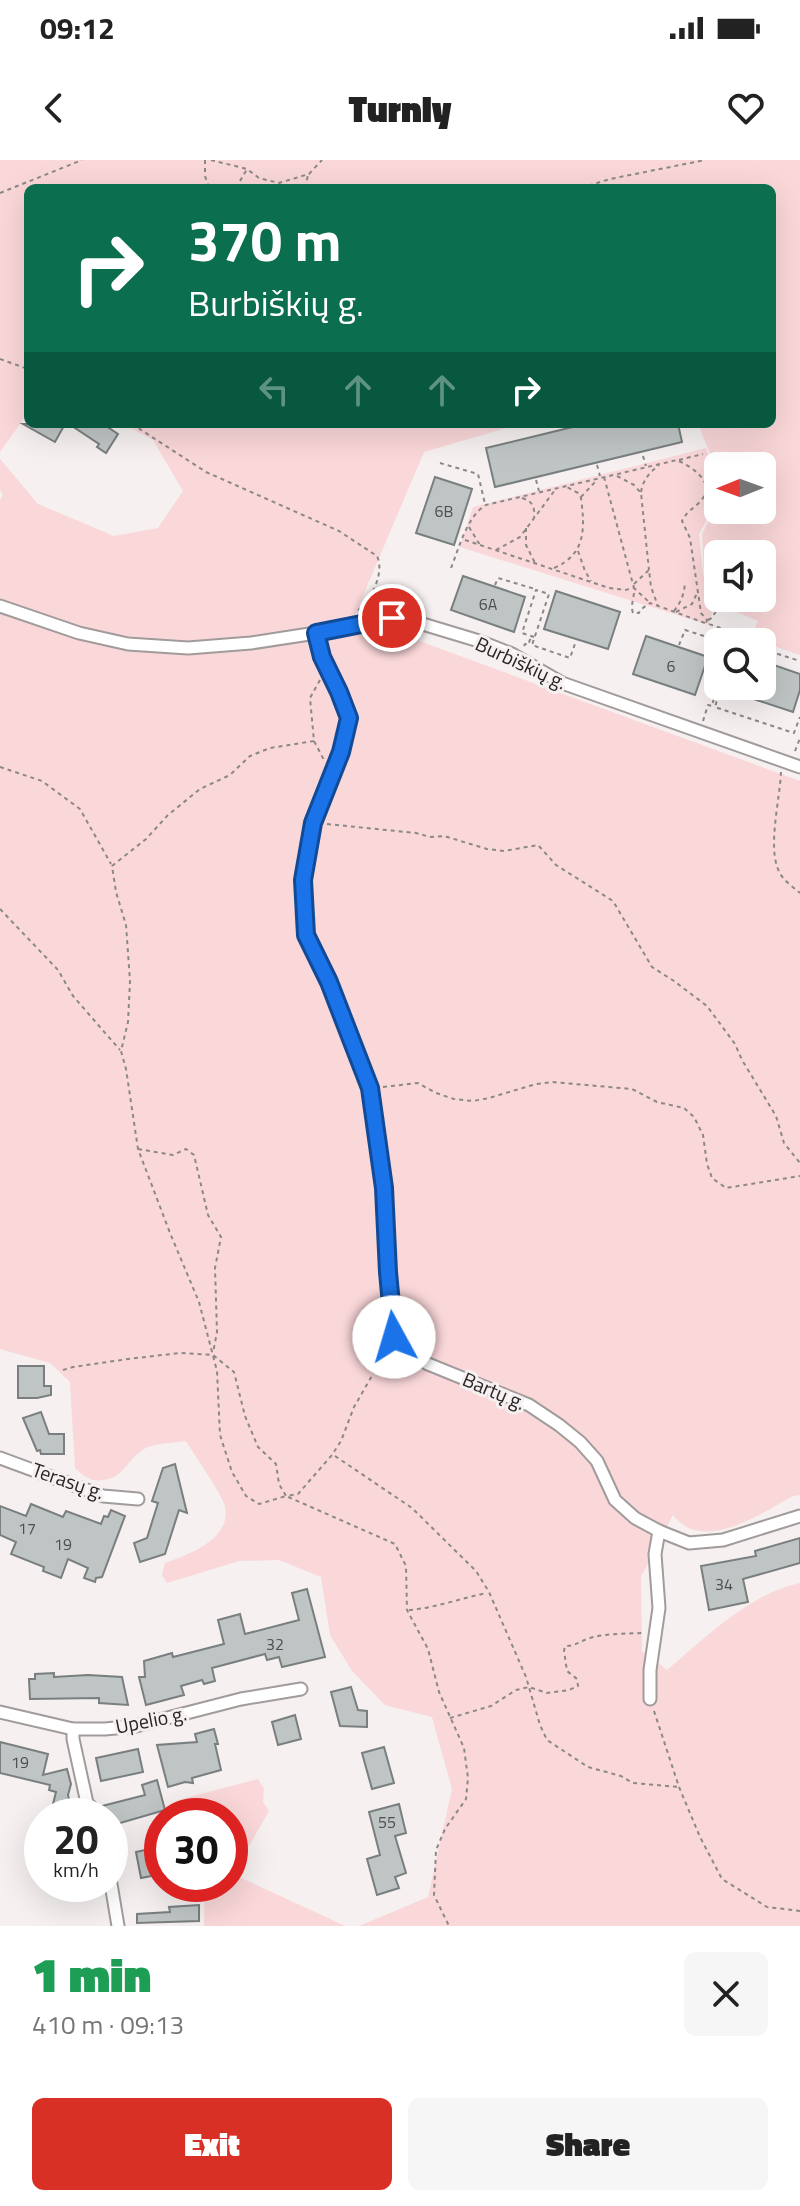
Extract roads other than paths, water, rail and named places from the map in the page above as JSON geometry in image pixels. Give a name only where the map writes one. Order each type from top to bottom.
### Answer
[{"type":"street","name":"Burbiškių g.","points":[[0,606],[79,633],[128,644],[188,648],[251,643],[392,618],[406,619],[512,654],[562,683],[791,764]]},
{"type":"street","name":"Bartų g.","points":[[316,633],[322,657],[349,718],[341,752],[313,823],[303,880],[306,935],[329,982],[370,1088],[384,1188],[394,1337],[409,1353],[428,1364],[529,1405],[559,1425],[597,1461],[615,1500],[635,1518],[659,1531],[689,1543],[723,1540],[800,1516]]},
{"type":"street","name":"Terasų g.","points":[[0,1458],[103,1496],[138,1499]]},
{"type":"street","points":[[650,1699],[650,1670],[659,1608],[655,1554],[659,1531]]},
{"type":"street","name":"Upelio g.","points":[[0,1712],[73,1729],[136,1726],[241,1699],[301,1689]]},
{"type":"street","points":[[73,1729],[86,1798]]},
{"type":"street","points":[[114,1902],[118,1926]]}]
